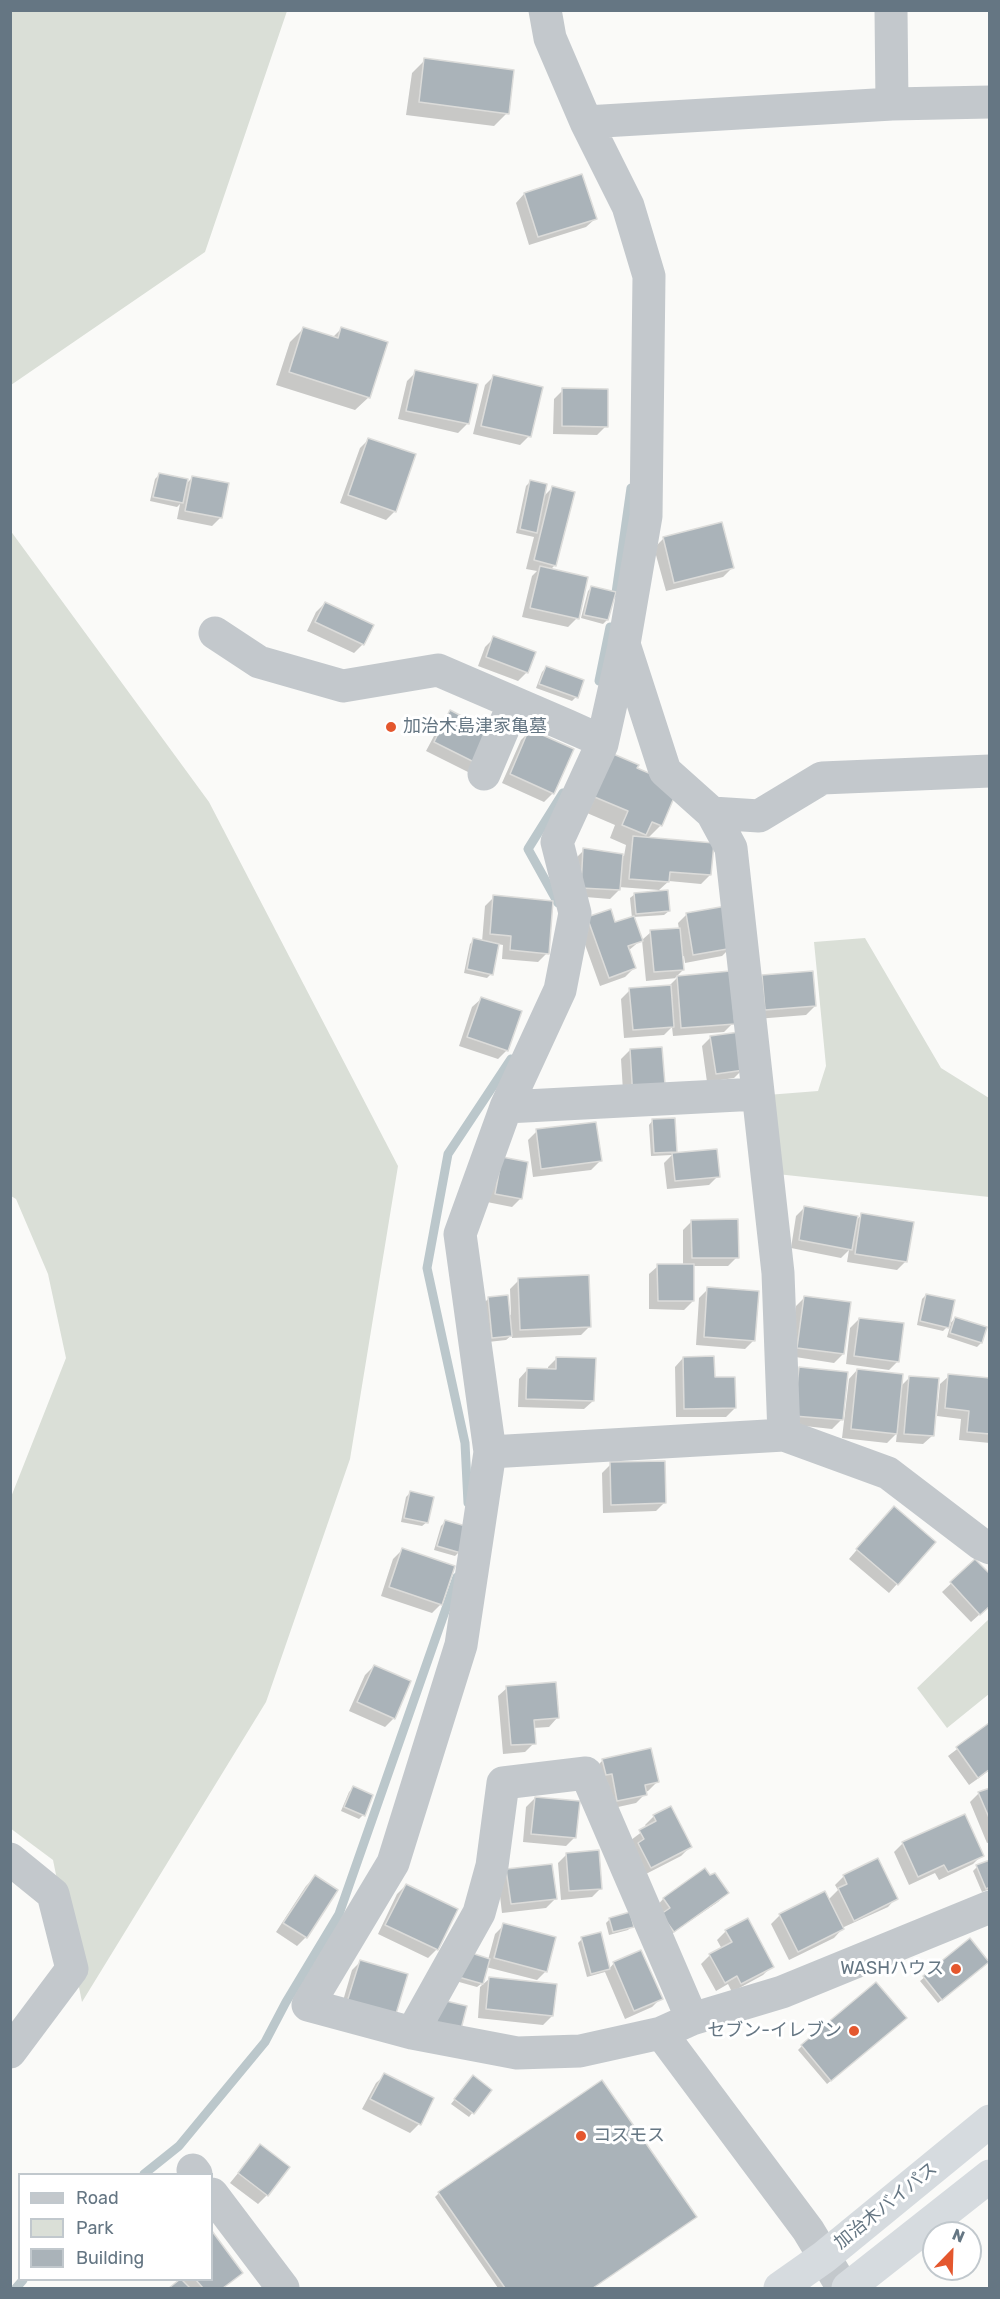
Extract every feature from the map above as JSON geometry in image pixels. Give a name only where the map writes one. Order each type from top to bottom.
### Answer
[{"type":"highway","name":"加治木バイパス","points":[[780,2289],[824,2257],[990,2121]]},
{"type":"highway","points":[[848,2289],[990,2176]]},
{"type":"street","points":[[545,10],[550,38],[586,122],[628,206],[649,276],[646,516],[624,644],[588,736],[557,842],[575,913],[560,990],[506,1107],[460,1233],[490,1452],[461,1645],[393,1863],[308,2005],[412,2033],[516,2053],[580,2051],[661,2033],[692,2019],[782,1992],[990,1906]]},
{"type":"street","points":[[891,10],[892,104]]},
{"type":"street","points":[[586,122],[892,104],[990,102]]},
{"type":"street","points":[[215,633],[259,662],[343,686],[438,670],[588,736]]},
{"type":"street","points":[[624,644],[665,771],[712,813],[731,848],[778,1273],[784,1436]]},
{"type":"street","points":[[483,774],[514,703]]},
{"type":"street","points":[[712,813],[759,816],[822,778],[990,771]]},
{"type":"street","points":[[506,1107],[758,1094]]},
{"type":"street","points":[[490,1452],[784,1436],[888,1473],[981,1544],[990,1548]]},
{"type":"street","points":[[412,2033],[479,1913],[492,1866],[503,1783],[586,1773],[692,2019]]},
{"type":"street","points":[[10,1858],[53,1894],[72,1969],[10,2052]]},
{"type":"street","points":[[661,2033],[808,2230],[843,2289]]},
{"type":"street","points":[[213,2197],[283,2289]]},
{"type":"green space","points":[[11,10],[287,11],[205,252],[11,385]]},
{"type":"green space","points":[[10,530],[209,802],[398,1166],[350,1459],[266,1702],[82,2002],[53,1860],[10,1828],[11,1497],[66,1358],[48,1274],[16,1199],[11,1196]]},
{"type":"green space","points":[[865,938],[941,1068],[989,1098],[989,1197],[777,1174],[767,1095],[818,1091],[826,1066],[814,942]]},
{"type":"green space","points":[[989,1619],[989,1694],[947,1728],[917,1688]]},
{"type":"building","points":[[424,58],[514,70],[509,114],[419,102]]},
{"type":"building","points":[[582,174],[597,219],[538,237],[524,193]]},
{"type":"building","points":[[303,327],[338,338],[341,327],[388,342],[370,398],[289,372]]},
{"type":"building","points":[[415,370],[478,384],[469,424],[406,411]]},
{"type":"building","points":[[493,375],[543,387],[531,437],[481,426]]},
{"type":"building","points":[[562,388],[608,389],[608,427],[562,426]]},
{"type":"building","points":[[368,438],[416,454],[396,512],[348,495]]},
{"type":"building","points":[[159,473],[188,479],[183,503],[153,497]]},
{"type":"building","points":[[192,476],[229,483],[222,518],[185,511]]},
{"type":"building","points":[[530,480],[547,484],[537,533],[520,529]]},
{"type":"building","points":[[552,486],[575,492],[556,566],[534,560]]},
{"type":"building","points":[[722,522],[734,568],[674,583],[663,537]]},
{"type":"building","points":[[540,566],[588,577],[579,619],[530,608]]},
{"type":"building","points":[[591,586],[616,592],[608,620],[584,615]]},
{"type":"building","points":[[325,602],[374,625],[364,645],[315,622]]},
{"type":"building","points":[[493,636],[536,652],[528,673],[486,657]]},
{"type":"building","points":[[546,666],[584,680],[578,698],[539,684]]},
{"type":"building","points":[[450,710],[496,734],[480,765],[434,742]]},
{"type":"building","points":[[529,729],[574,749],[554,794],[510,774]]},
{"type":"building","points":[[604,750],[639,765],[637,768],[679,786],[662,826],[652,822],[646,835],[622,825],[628,811],[585,793]]},
{"type":"building","points":[[633,836],[714,843],[711,875],[670,872],[669,882],[629,879]]},
{"type":"building","points":[[583,848],[623,854],[620,890],[581,888]]},
{"type":"building","points":[[668,890],[670,911],[636,914],[634,893]]},
{"type":"building","points":[[493,895],[553,901],[549,954],[510,950],[511,936],[490,934]]},
{"type":"building","points":[[726,906],[733,948],[693,955],[686,913]]},
{"type":"building","points":[[611,909],[615,922],[634,916],[643,941],[628,946],[636,968],[609,978],[587,917]]},
{"type":"building","points":[[680,928],[684,970],[654,972],[650,930]]},
{"type":"building","points":[[473,938],[499,944],[493,975],[467,969]]},
{"type":"building","points":[[730,971],[735,1024],[681,1028],[677,976]]},
{"type":"building","points":[[813,971],[816,1006],[765,1010],[762,975]]},
{"type":"building","points":[[671,985],[674,1027],[633,1030],[629,988]]},
{"type":"building","points":[[481,997],[522,1011],[508,1051],[467,1037]]},
{"type":"building","points":[[739,1032],[744,1070],[716,1074],[710,1036]]},
{"type":"building","points":[[662,1047],[666,1097],[633,1099],[630,1049]]},
{"type":"building","points":[[675,1118],[677,1152],[654,1153],[652,1119]]},
{"type":"building","points":[[596,1122],[602,1161],[541,1169],[536,1129]]},
{"type":"building","points":[[717,1149],[720,1177],[675,1181],[672,1153]]},
{"type":"building","points":[[502,1157],[528,1162],[522,1199],[495,1194]]},
{"type":"building","points":[[804,1206],[858,1216],[852,1250],[799,1240]]},
{"type":"building","points":[[861,1213],[914,1222],[907,1262],[855,1254]]},
{"type":"building","points":[[738,1219],[739,1258],[692,1258],[691,1220]]},
{"type":"building","points":[[657,1264],[694,1264],[694,1301],[658,1301]]},
{"type":"building","points":[[589,1275],[591,1327],[520,1330],[518,1278]]},
{"type":"building","points":[[707,1287],[759,1291],[755,1341],[704,1337]]},
{"type":"building","points":[[926,1294],[955,1300],[949,1328],[920,1321]]},
{"type":"building","points":[[508,1295],[512,1336],[492,1338],[488,1297]]},
{"type":"building","points":[[804,1296],[851,1302],[844,1354],[797,1348]]},
{"type":"building","points":[[955,1317],[987,1327],[982,1343],[950,1333]]},
{"type":"building","points":[[859,1318],[904,1323],[899,1362],[854,1356]]},
{"type":"building","points":[[714,1356],[715,1377],[735,1377],[736,1408],[684,1409],[683,1357]]},
{"type":"building","points":[[556,1357],[596,1358],[594,1401],[526,1399],[527,1368],[556,1369]]},
{"type":"building","points":[[799,1367],[848,1372],[843,1420],[794,1416]]},
{"type":"building","points":[[857,1369],[903,1374],[897,1434],[851,1429]]},
{"type":"building","points":[[948,1374],[990,1378],[990,1434],[967,1432],[969,1411],[945,1408]]},
{"type":"building","points":[[909,1376],[939,1378],[934,1436],[904,1434]]},
{"type":"building","points":[[665,1461],[666,1503],[611,1505],[610,1462]]},
{"type":"building","points":[[410,1491],[434,1497],[428,1523],[404,1518]]},
{"type":"building","points":[[894,1506],[936,1542],[898,1585],[856,1549]]},
{"type":"building","points":[[445,1520],[469,1527],[461,1553],[437,1546]]},
{"type":"building","points":[[402,1548],[455,1566],[442,1605],[389,1587]]},
{"type":"building","points":[[975,1559],[990,1574],[990,1606],[980,1615],[950,1582]]},
{"type":"building","points":[[374,1665],[411,1681],[395,1719],[357,1702]]},
{"type":"building","points":[[556,1682],[559,1718],[534,1720],[536,1744],[511,1745],[506,1686]]},
{"type":"building","points":[[989,1723],[990,1769],[978,1778],[956,1747]]},
{"type":"building","points":[[651,1748],[659,1782],[645,1785],[647,1795],[617,1801],[612,1774],[606,1775],[602,1759]]},
{"type":"building","points":[[353,1786],[373,1795],[365,1816],[344,1807]]},
{"type":"building","points":[[990,1788],[990,1820],[978,1792]]},
{"type":"building","points":[[535,1797],[580,1801],[576,1838],[531,1834]]},
{"type":"building","points":[[671,1806],[692,1847],[651,1868],[638,1843],[644,1839],[639,1830],[656,1821],[653,1815]]},
{"type":"building","points":[[965,1814],[984,1856],[948,1872],[944,1865],[918,1877],[902,1842]]},
{"type":"building","points":[[599,1850],[602,1889],[569,1891],[566,1853]]},
{"type":"building","points":[[878,1858],[898,1899],[854,1921],[838,1888],[847,1884],[843,1875]]},
{"type":"building","points":[[990,1860],[990,1887],[986,1889],[976,1865]]},
{"type":"building","points":[[552,1864],[557,1899],[511,1904],[506,1869]]},
{"type":"building","points":[[705,1868],[710,1875],[715,1873],[729,1893],[674,1932],[661,1914],[670,1908],[663,1898]]},
{"type":"building","points":[[315,1875],[338,1890],[307,1938],[283,1923]]},
{"type":"building","points":[[406,1884],[458,1909],[438,1950],[385,1925]]},
{"type":"building","points":[[825,1891],[844,1929],[798,1952],[779,1914]]},
{"type":"building","points":[[630,1912],[634,1927],[613,1932],[609,1918]]},
{"type":"building","points":[[748,1918],[774,1967],[741,1984],[737,1976],[725,1983],[709,1954],[732,1942],[725,1930]]},
{"type":"building","points":[[503,1923],[556,1937],[547,1972],[494,1958]]},
{"type":"building","points":[[601,1932],[610,1969],[591,1974],[581,1937]]},
{"type":"building","name":"WASHハウス","points":[[970,1938],[989,1962],[942,2000],[923,1976]]},
{"type":"building","points":[[462,1950],[490,1959],[483,1984],[455,1976]]},
{"type":"building","points":[[641,1950],[663,1999],[634,2011],[613,1962]]},
{"type":"building","points":[[360,1960],[408,1974],[395,2017],[347,2002]]},
{"type":"building","points":[[489,1977],[557,1984],[553,2016],[486,2009]]},
{"type":"building","name":"セブン-イレブン","points":[[876,1982],[907,2018],[831,2081],[801,2045]]},
{"type":"building","points":[[442,2000],[467,2006],[461,2029],[436,2023]]},
{"type":"building","points":[[384,2073],[434,2098],[421,2125],[370,2099]]},
{"type":"building","points":[[473,2075],[492,2090],[474,2114],[454,2099]]},
{"type":"building","name":"コスモス","points":[[602,2080],[697,2217],[593,2288],[505,2288],[438,2192]]},
{"type":"building","points":[[260,2144],[290,2167],[268,2196],[238,2173]]},
{"type":"building","points":[[213,2232],[243,2273],[223,2288],[203,2288],[197,2281],[213,2281]]},
{"type":"building","points":[[178,2281],[183,2281],[190,2288],[169,2288]]},
{"type":"waterway","points":[[616,593],[631,488]]},
{"type":"waterway","points":[[599,681],[610,627]]},
{"type":"waterway","points":[[558,903],[528,849],[563,793]]},
{"type":"waterway","points":[[468,1503],[465,1443],[427,1268],[448,1154],[511,1059]]},
{"type":"waterway","points":[[145,2173],[179,2146],[265,2042],[286,2002],[339,1914],[457,1577]]},
{"type":"waterway","points":[[16,2288],[22,2281]]},
{"type":"place","name":"加治木島津家亀墓","points":[[391,727]]},
{"type":"place","name":"WASHハウス","points":[[956,1969]]},
{"type":"place","name":"セブン-イレブン","points":[[854,2031]]},
{"type":"place","name":"コスモス","points":[[581,2136]]}]
